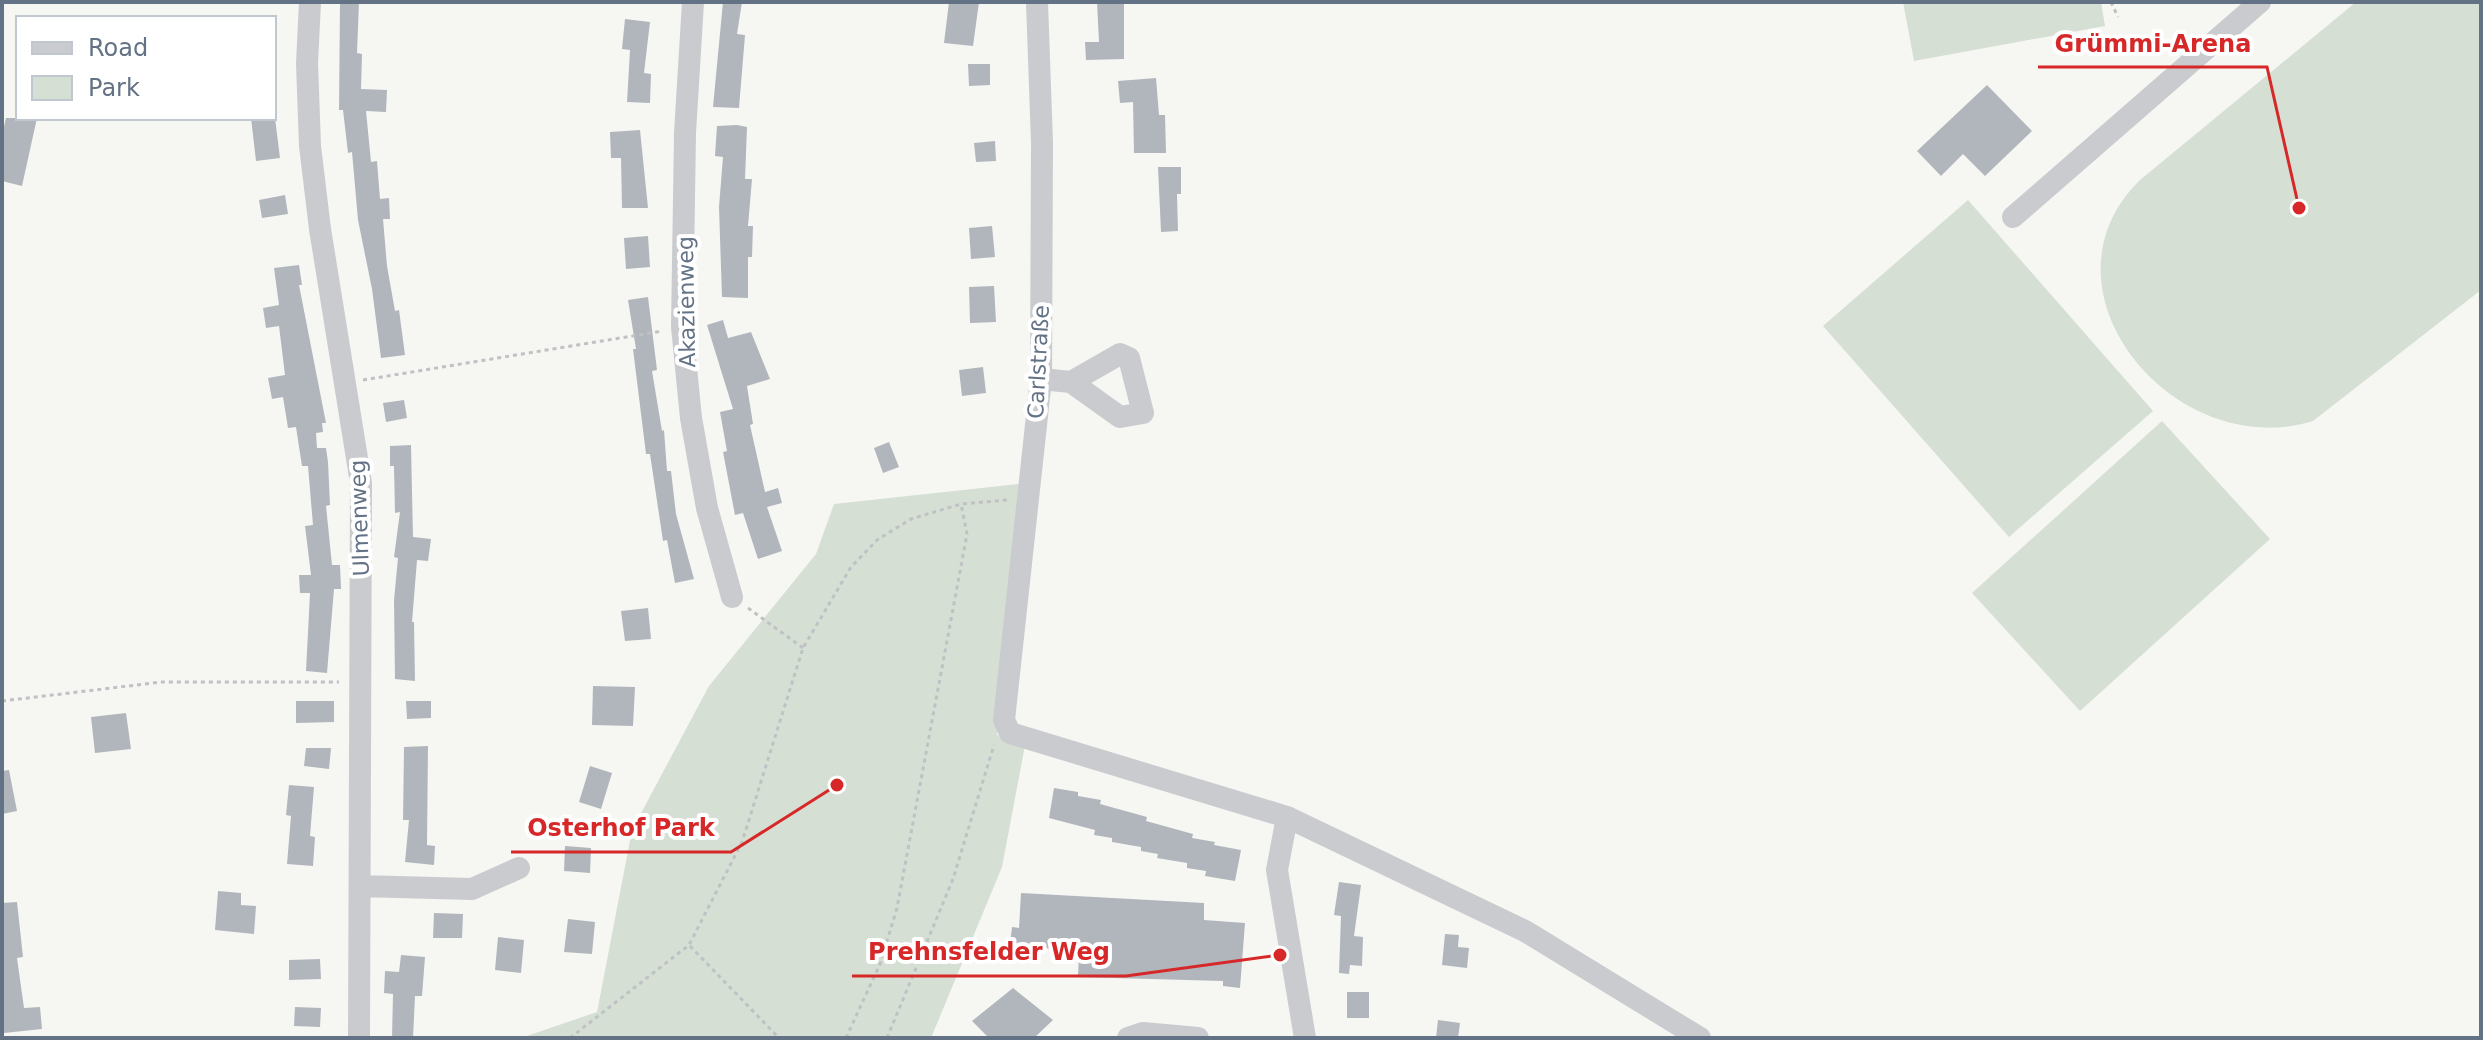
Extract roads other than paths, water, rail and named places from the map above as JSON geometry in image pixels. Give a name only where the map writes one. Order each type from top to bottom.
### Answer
[{"type":"street","name":"Ulmenweg","points":[[310,2],[307,63],[310,146],[320,229],[361,483],[363,682],[359,1038]]},
{"type":"street","name":"Akazienweg","points":[[693,2],[685,133],[682,327],[691,418],[707,508],[732,597]]},
{"type":"street","name":"Carlstraße","points":[[1037,2],[1042,143],[1041,379],[1004,720],[1010,733],[1026,740],[1287,817]]},
{"type":"street","points":[[2013,217],[2260,2]]},
{"type":"street","points":[[1041,379],[1071,382]]},
{"type":"street","points":[[1305,1038],[1277,870],[1287,817],[1525,931],[1700,1038]]},
{"type":"street","points":[[360,886],[472,889],[519,868]]},
{"type":"street","points":[[1128,1038],[1143,1033],[1198,1038]]},
{"type":"place","name":"Grümmi-Arena","points":[[2299,208]]},
{"type":"place","name":"Osterhof Park","points":[[837,785]]},
{"type":"place","name":"Prehnsfelder Weg","points":[[1280,955]]}]
